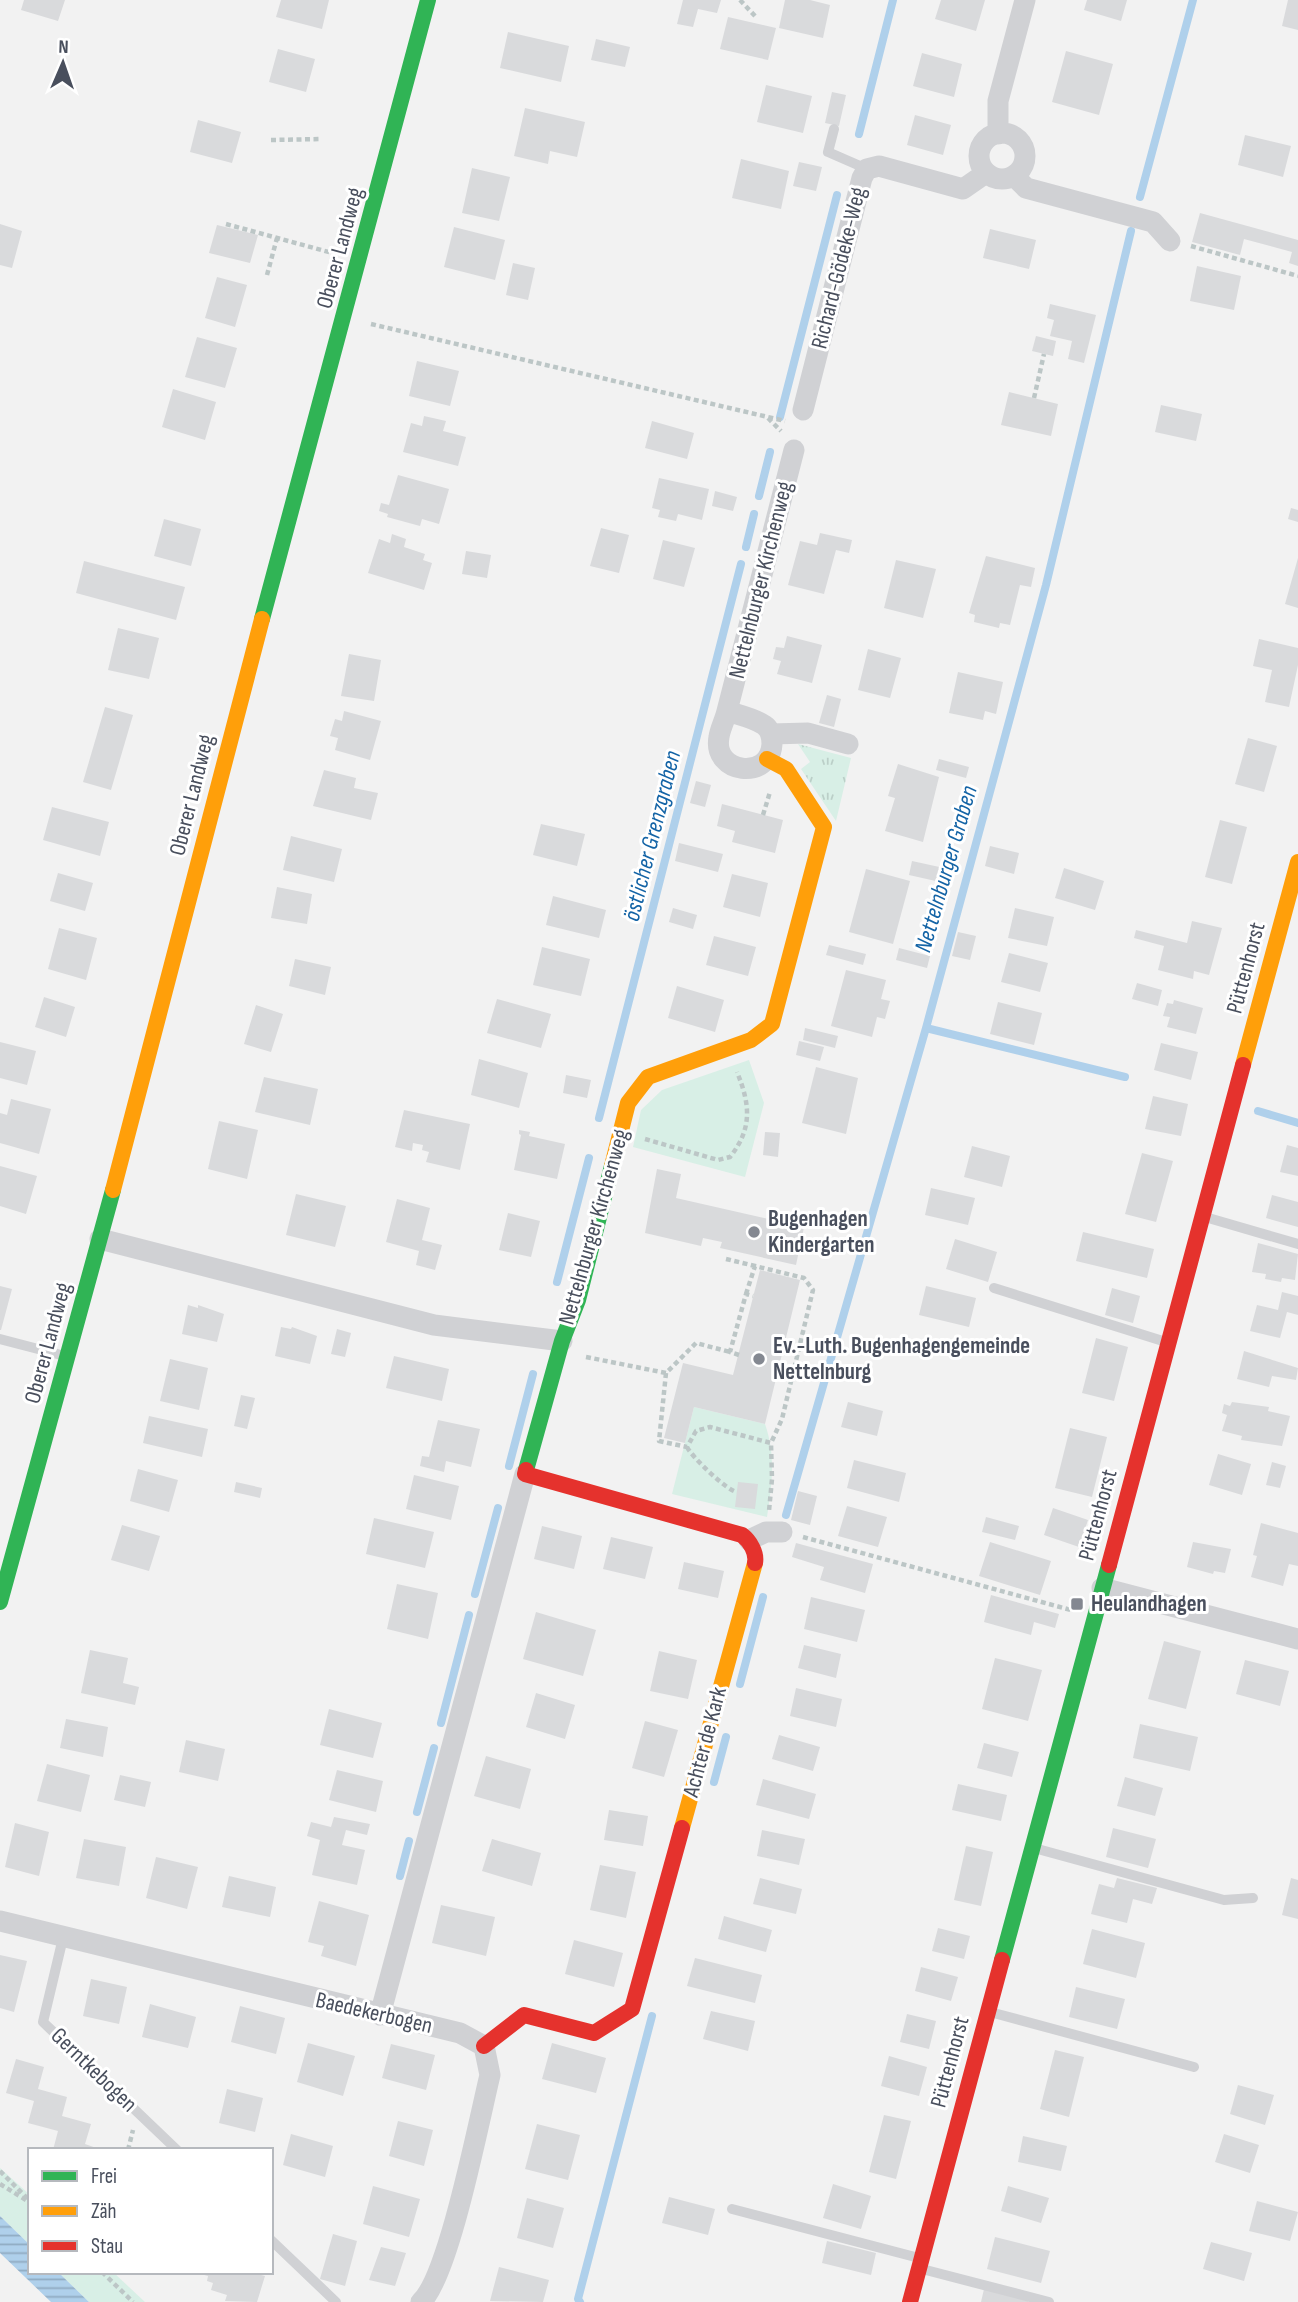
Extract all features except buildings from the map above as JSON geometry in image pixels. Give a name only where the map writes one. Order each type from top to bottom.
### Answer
[{"type":"street","name":"Oberer Landweg","points":[[0,1602],[100,1239],[229,741],[345,318],[428,0]]},
{"type":"street","points":[[998,134],[998,101],[1025,0]]},
{"type":"street","points":[[998,134],[1017,139],[1025,151],[1023,165],[1014,176],[1000,179],[986,173],[979,153],[985,140],[998,134]]},
{"type":"street","name":"Richard-Gödeke-Weg","points":[[798,416],[862,178],[867,169],[879,166],[963,189],[986,173]]},
{"type":"street","points":[[1014,176],[1026,188],[1153,222],[1170,241]]},
{"type":"street","name":"Nettelnburger Kirchenweg","points":[[100,1239],[434,1325],[562,1341],[578,1300],[628,1103],[648,1077],[751,1040],[772,1024],[824,827],[786,769],[767,759],[749,770],[735,768],[724,760],[718,739],[793,450]]},
{"type":"street","points":[[727,711],[765,726],[771,734],[772,747],[767,759]]},
{"type":"street","points":[[771,734],[808,733],[848,744]]},
{"type":"street","name":"Püttenhorst","points":[[910,2302],[1298,862]]},
{"type":"street","points":[[380,2015],[562,1341]]},
{"type":"street","points":[[524,1474],[742,1535],[766,1535]]},
{"type":"street","name":"Achter de Kark","points":[[484,2046],[524,2015],[594,2033],[632,2009],[756,1558],[766,1535]]},
{"type":"street","points":[[1102,1588],[1298,1639]]},
{"type":"street","name":"Baedekerbogen","points":[[0,1921],[460,2034],[484,2046]]},
{"type":"street","points":[[421,2302],[430,2294],[447,2250],[491,2075],[484,2046]]},
{"type":"lane","points":[[834,129],[828,152],[867,169]]},
{"type":"lane","points":[[1203,1216],[1298,1244]]},
{"type":"lane","points":[[994,1288],[1168,1343]]},
{"type":"lane","points":[[0,1339],[67,1356]]},
{"type":"lane","points":[[1031,1847],[1224,1900],[1253,1898]]},
{"type":"lane","name":"Gerntkebogen","points":[[63,1938],[43,2022],[175,2148]]},
{"type":"lane","points":[[987,2011],[1194,2067]]},
{"type":"lane","points":[[732,2209],[1049,2302]]},
{"type":"lane","points":[[273,2242],[336,2302]]},
{"type":"path","points":[[740,0],[755,16]]},
{"type":"path","points":[[271,140],[321,139]]},
{"type":"path","points":[[226,224],[360,260]]},
{"type":"path","points":[[267,275],[277,238]]},
{"type":"path","points":[[1170,241],[1298,276]]},
{"type":"path","points":[[345,318],[798,416]]},
{"type":"path","points":[[1034,398],[1044,354]]},
{"type":"path","points":[[621,1133],[718,1160],[730,1157],[745,1130],[748,1101],[729,1049]]},
{"type":"path","points":[[726,1259],[804,1278],[813,1290],[782,1419],[771,1443],[772,1481],[766,1535],[1094,1615]]},
{"type":"path","points":[[730,1352],[755,1266]]},
{"type":"path","points":[[746,1294],[753,1296]]},
{"type":"path","points":[[562,1341],[589,1359],[666,1373]]},
{"type":"path","points":[[737,1492],[724,1488],[715,1474],[697,1462],[687,1447],[659,1441],[666,1373],[696,1343],[739,1354]]},
{"type":"path","points":[[687,1447],[696,1431],[710,1427],[771,1443]]},
{"type":"path","points":[[0,2171],[28,2200]]},
{"type":"path","points":[[0,2184],[28,2201]]},
{"type":"path","points":[[104,2274],[133,2302]]},
{"type":"green space","points":[[798,744],[851,758],[836,821],[801,769],[810,762]]},
{"type":"green space","points":[[749,1060],[764,1103],[745,1177],[633,1147],[641,1110],[662,1090]]},
{"type":"green space","points":[[694,1407],[765,1424],[772,1459],[767,1517],[672,1494]]},
{"type":"green space","points":[[0,2168],[28,2193],[28,2243],[0,2216]]},
{"type":"green space","points":[[60,2274],[115,2274],[145,2302],[89,2302]]},
{"type":"water","points":[[0,2216],[28,2243],[28,2274],[60,2274],[89,2302],[51,2302],[0,2253]]},
{"type":"waterway","points":[[859,134],[893,0]]},
{"type":"waterway","name":"Nettelnburger Graben","points":[[1140,197],[1193,0]]},
{"type":"waterway","points":[[780,417],[837,195]]},
{"type":"waterway","name":"Nettelnburger Graben","points":[[786,1515],[926,1028],[1046,585],[1131,231]]},
{"type":"waterway","name":"östlicher Grenzgraben","points":[[759,496],[770,452]]},
{"type":"waterway","name":"östlicher Grenzgraben","points":[[746,547],[754,514]]},
{"type":"waterway","name":"östlicher Grenzgraben","points":[[599,1118],[741,564]]},
{"type":"waterway","points":[[926,1028],[1125,1077]]},
{"type":"waterway","points":[[1258,1111],[1298,1123]]},
{"type":"waterway","name":"östlicher Grenzgraben","points":[[557,1282],[589,1158]]},
{"type":"waterway","points":[[509,1466],[533,1374]]},
{"type":"waterway","points":[[475,1594],[498,1508]]},
{"type":"waterway","points":[[740,1684],[763,1597]]},
{"type":"waterway","points":[[441,1723],[469,1615]]},
{"type":"waterway","points":[[714,1782],[726,1737]]},
{"type":"waterway","points":[[417,1812],[434,1748]]},
{"type":"waterway","points":[[400,1876],[409,1841]]},
{"type":"waterway","points":[[580,2302],[578,2299],[652,2016]]},
{"type":"traffic: fast","points":[[262,619],[428,0]]},
{"type":"traffic: fast","points":[[526,1470],[562,1341],[578,1300],[612,1166]]},
{"type":"traffic: fast","points":[[0,1602],[113,1190]]},
{"type":"traffic: fast","points":[[1002,1960],[1109,1565]]},
{"type":"traffic: slow","points":[[113,1190],[262,619]]},
{"type":"traffic: slow","points":[[612,1166],[628,1103],[648,1077],[751,1040],[772,1024],[824,827],[786,769],[767,759]]},
{"type":"traffic: slow","points":[[1243,1065],[1298,862]]},
{"type":"traffic: slow","points":[[682,1828],[755,1563]]},
{"type":"traffic: jam","points":[[1109,1565],[1243,1065]]},
{"type":"traffic: jam","points":[[526,1470],[525,1474],[742,1535],[752,1548],[755,1563]]},
{"type":"traffic: jam","points":[[484,2046],[524,2015],[594,2033],[632,2009],[682,1828]]},
{"type":"traffic: jam","points":[[910,2302],[1002,1960]]},
{"type":"place","name":"Bugenhagen Kindergarten","points":[[754,1232]]},
{"type":"place","name":"Ev.-Luth. Bugenhagengemeinde Nettelnburg","points":[[759,1359]]},
{"type":"place","name":"Heulandhagen","points":[[1077,1604]]}]
